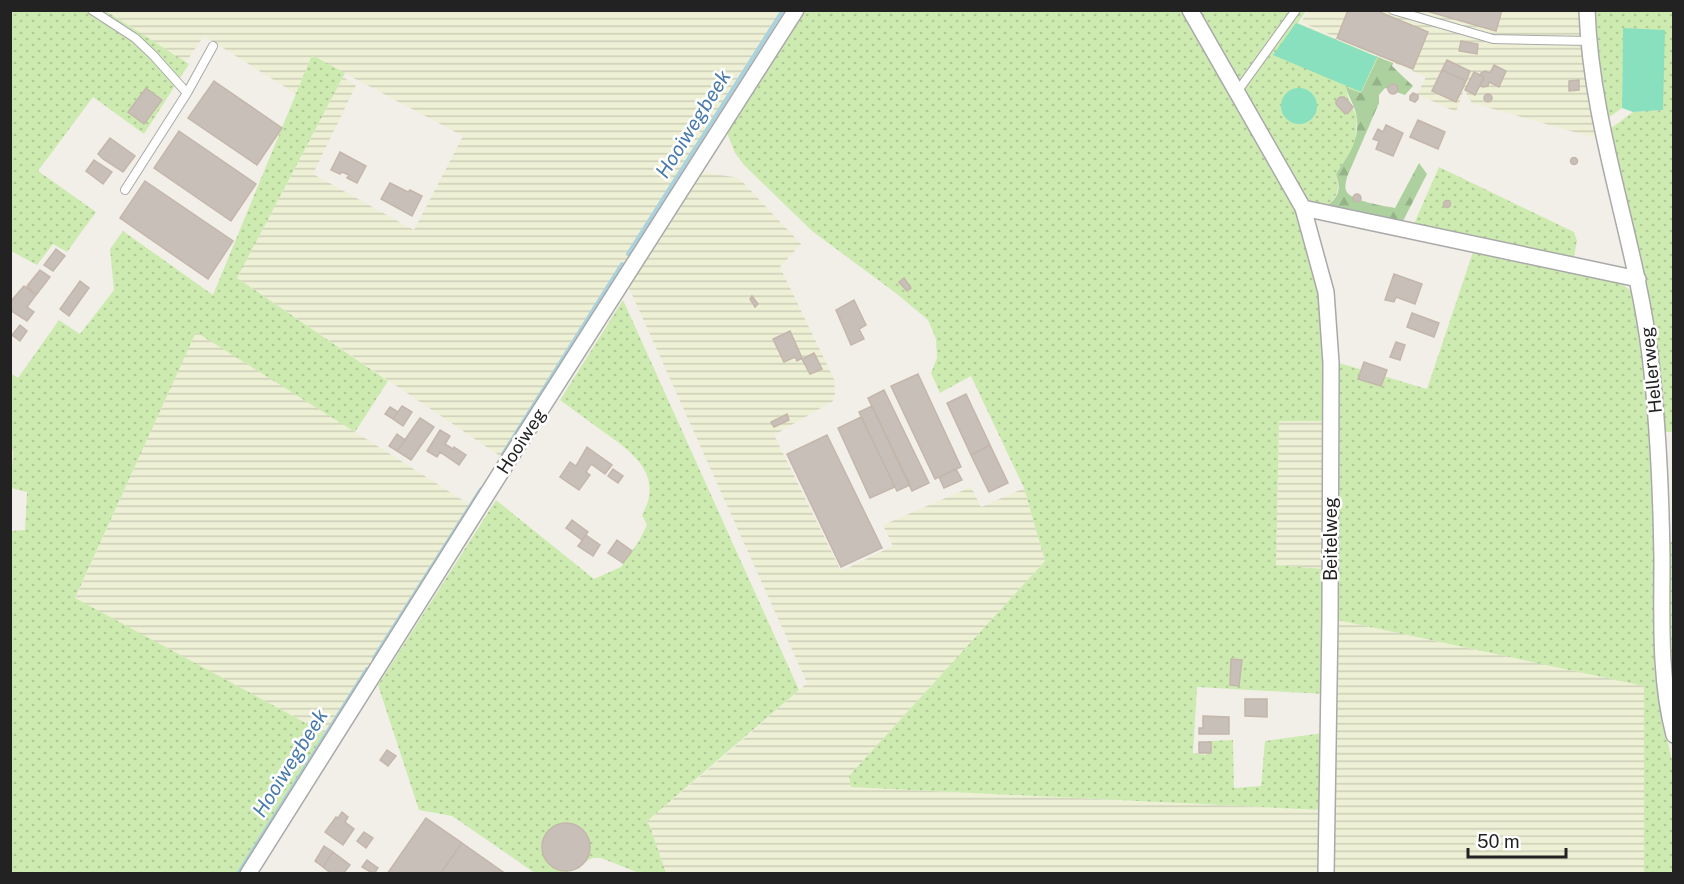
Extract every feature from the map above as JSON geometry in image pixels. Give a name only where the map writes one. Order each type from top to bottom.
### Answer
[{"type":"street","name":"Hooiweg","points":[[248,873],[796,10]]},
{"type":"street","name":"Beitelweg","points":[[1190,10],[1303,208],[1326,292],[1331,363],[1326,873]]},
{"type":"street","name":"Hellerweg","points":[[1587,10],[1601,124],[1638,279],[1650,358],[1661,483],[1663,669],[1674,735]]},
{"type":"street","points":[[1303,208],[1638,279]]},
{"type":"lane","points":[[92,10],[135,38],[187,93]]},
{"type":"lane","points":[[1237,92],[1296,10]]},
{"type":"lane","points":[[1393,10],[1493,39],[1589,41]]},
{"type":"lane","points":[[125,190],[187,93],[213,46]]},
{"type":"green space","points":[[1309,10],[1581,11],[1599,139],[1472,103],[1464,90],[1456,112],[1417,94],[1426,77],[1301,22]]},
{"type":"green space","points":[[11,11],[106,11],[189,64],[144,134],[93,97],[38,171],[96,212],[67,252],[53,244],[37,265],[11,251]]},
{"type":"green space","points":[[106,11],[781,11],[503,458],[237,278],[343,77],[356,85],[313,174],[414,230],[463,136],[312,56],[296,94],[204,36],[186,62]]},
{"type":"green space","points":[[805,11],[1184,11],[1296,209],[1324,308],[1326,421],[1279,421],[1276,565],[1325,569],[1324,694],[1197,687],[1193,753],[1206,755],[1208,741],[1233,740],[1234,788],[1261,786],[1265,741],[1323,733],[1321,810],[851,787],[849,776],[1045,561],[1024,488],[971,376],[940,393],[931,373],[937,358],[936,339],[928,320],[812,231],[744,165],[735,153],[727,133]]},
{"type":"green space","points":[[1200,11],[1306,11],[1298,23],[1378,57],[1361,93],[1346,87],[1357,117],[1355,147],[1336,174],[1337,193],[1324,208],[1309,201]]},
{"type":"green space","points":[[1595,11],[1673,11],[1673,432],[1663,432],[1610,129],[1633,112],[1663,110],[1623,29],[1622,108],[1608,118],[1597,54]]},
{"type":"green space","points":[[1296,23],[1377,57],[1361,92],[1273,55]]},
{"type":"green space","points":[[1623,28],[1665,30],[1663,110],[1633,112],[1622,108]]},
{"type":"green space","points":[[312,55],[345,73],[237,278],[388,381],[355,432],[196,332],[75,598],[328,735],[240,873],[11,873],[12,531],[25,530],[27,492],[11,488],[13,451],[10,450],[10,373],[18,378],[59,320],[80,334],[114,290],[110,249],[123,231],[213,295]]},
{"type":"green space","points":[[1378,57],[1393,63],[1392,66],[1413,86],[1405,95],[1385,88],[1379,95],[1379,103],[1347,177],[1346,189],[1355,198],[1395,208],[1419,163],[1427,174],[1401,225],[1325,208],[1338,193],[1339,185],[1336,174],[1355,141],[1356,114],[1346,87],[1361,93]]},
{"type":"green space","points":[[1299,88],[1312,93],[1317,106],[1312,119],[1299,124],[1286,119],[1281,106],[1286,93]]},
{"type":"green space","points":[[1439,167],[1574,232],[1577,241],[1574,256],[1567,259],[1413,226]]},
{"type":"green space","points":[[703,172],[739,178],[801,244],[780,267],[834,379],[835,393],[833,401],[774,435],[841,571],[893,546],[883,525],[971,487],[981,507],[1024,488],[1045,561],[849,776],[851,787],[1321,810],[1321,873],[666,873],[649,824],[646,822],[807,683],[629,287]]},
{"type":"green space","points":[[1473,252],[1620,282],[1631,291],[1634,300],[1646,377],[1656,534],[1654,665],[1661,714],[1673,764],[1673,873],[1644,873],[1644,686],[1333,619],[1336,362],[1427,389]]},
{"type":"green space","points":[[623,300],[799,690],[646,822],[649,824],[666,873],[639,873],[601,858],[592,858],[566,873],[535,873],[452,816],[419,810],[378,685],[496,500],[594,579],[621,567],[639,541],[647,525],[642,515],[650,489],[643,467],[626,449],[560,400]]},
{"type":"green space","points":[[196,331],[472,506],[328,735],[75,599]]},
{"type":"green space","points":[[1279,420],[1326,421],[1325,569],[1276,565]]},
{"type":"green space","points":[[1669,542],[1674,542],[1673,704],[1668,668]]},
{"type":"green space","points":[[1333,619],[1645,686],[1644,873],[1330,874]]},
{"type":"building","points":[[1348,10],[1375,10],[1428,32],[1413,69],[1337,38]]},
{"type":"building","points":[[1423,10],[1502,10],[1496,31]]},
{"type":"building","points":[[1461,41],[1478,44],[1477,54],[1459,51]]},
{"type":"building","points":[[1447,60],[1470,71],[1466,81],[1442,70]]},
{"type":"building","points":[[1494,65],[1506,71],[1499,87],[1489,82],[1488,86],[1480,86],[1484,77],[1480,75],[1481,73],[1485,71],[1490,73]]},
{"type":"building","points":[[1442,70],[1466,81],[1456,102],[1432,91]]},
{"type":"building","points":[[1474,72],[1484,77],[1475,95],[1465,90]]},
{"type":"building","points":[[1579,80],[1579,90],[1569,91],[1569,81]]},
{"type":"building","points":[[214,81],[282,128],[257,165],[188,118]]},
{"type":"building","points":[[1393,84],[1397,85],[1397,93],[1393,94],[1389,93],[1388,89],[1389,85]]},
{"type":"building","points":[[146,88],[162,100],[144,124],[128,112]]},
{"type":"building","points":[[1413,93],[1418,95],[1415,102],[1410,100]]},
{"type":"building","points":[[1488,94],[1492,98],[1488,102],[1484,98]]},
{"type":"building","points":[[1340,97],[1344,97],[1353,107],[1348,113],[1345,114],[1336,104]]},
{"type":"building","points":[[1418,120],[1445,132],[1438,149],[1410,137]]},
{"type":"building","points":[[1386,125],[1403,133],[1393,156],[1376,149],[1379,141],[1373,139],[1378,129],[1383,132]]},
{"type":"building","points":[[179,131],[256,184],[231,221],[154,168]]},
{"type":"building","points":[[110,138],[135,156],[123,172],[98,154]]},
{"type":"building","points":[[340,152],[366,166],[357,183],[347,178],[349,175],[331,170]]},
{"type":"building","points":[[1574,157],[1578,161],[1574,165],[1570,161]]},
{"type":"building","points":[[94,160],[112,172],[103,184],[86,171]]},
{"type":"building","points":[[145,181],[233,241],[208,279],[120,218]]},
{"type":"building","points":[[390,183],[422,196],[412,216],[381,199]]},
{"type":"building","points":[[1357,194],[1361,198],[1357,202],[1353,198]]},
{"type":"building","points":[[1447,200],[1451,204],[1447,208],[1443,204]]},
{"type":"building","points":[[56,249],[65,256],[53,271],[44,265]]},
{"type":"building","points":[[40,270],[50,277],[36,295],[27,286]]},
{"type":"building","points":[[1394,274],[1422,284],[1415,304],[1396,297],[1394,302],[1385,300]]},
{"type":"building","points":[[904,278],[911,288],[907,291],[899,282]]},
{"type":"building","points":[[80,281],[89,288],[69,316],[60,309]]},
{"type":"building","points":[[24,286],[36,295],[27,307],[34,312],[27,321],[10,310],[10,302]]},
{"type":"building","points":[[752,296],[758,304],[755,307],[750,299]]},
{"type":"building","points":[[854,300],[866,325],[859,329],[864,339],[851,345],[836,310]]},
{"type":"building","points":[[1412,313],[1439,323],[1434,337],[1407,327]]},
{"type":"building","points":[[20,325],[27,331],[20,341],[12,335]]},
{"type":"building","points":[[790,331],[802,358],[797,361],[795,357],[784,362],[773,339]]},
{"type":"building","points":[[1396,342],[1405,345],[1400,360],[1390,357]]},
{"type":"building","points":[[814,353],[822,369],[810,374],[802,359]]},
{"type":"building","points":[[1364,362],[1387,370],[1381,386],[1358,379]]},
{"type":"building","points":[[918,374],[961,467],[935,479],[891,386]]},
{"type":"building","points":[[884,390],[929,483],[912,491],[868,398]]},
{"type":"building","points":[[966,394],[990,445],[971,455],[947,403]]},
{"type":"building","points":[[402,406],[412,412],[403,426],[393,419]]},
{"type":"building","points":[[872,406],[910,485],[897,491],[859,412]]},
{"type":"building","points":[[390,407],[398,412],[393,419],[385,414]]},
{"type":"building","points":[[787,414],[789,420],[774,427],[771,422]]},
{"type":"building","points":[[861,417],[895,487],[870,498],[838,428]]},
{"type":"building","points":[[420,418],[434,427],[411,460],[397,451]]},
{"type":"building","points":[[440,430],[450,436],[445,444],[466,455],[459,465],[440,452],[437,457],[427,451]]},
{"type":"building","points":[[397,434],[405,440],[397,451],[389,446]]},
{"type":"building","points":[[827,435],[882,548],[841,567],[787,454]]},
{"type":"building","points":[[990,445],[1008,483],[989,492],[971,455]]},
{"type":"building","points":[[587,447],[612,465],[605,474],[591,464],[586,472],[590,475],[579,490],[560,477],[570,462],[576,466]]},
{"type":"building","points":[[613,469],[623,476],[618,483],[608,476]]},
{"type":"building","points":[[956,469],[962,480],[944,488],[939,477]]},
{"type":"building","points":[[572,520],[588,532],[582,540],[566,528]]},
{"type":"building","points":[[586,535],[600,545],[593,556],[578,546]]},
{"type":"building","points":[[617,540],[632,551],[623,563],[608,553]]},
{"type":"building","points":[[1231,659],[1242,660],[1239,686],[1230,685]]},
{"type":"building","points":[[1245,699],[1267,699],[1267,717],[1245,716]]},
{"type":"building","points":[[1203,716],[1229,717],[1229,734],[1199,734],[1199,728],[1203,728]]},
{"type":"building","points":[[1199,742],[1211,742],[1211,753],[1199,753]]},
{"type":"building","points":[[387,750],[396,756],[388,766],[380,760]]},
{"type":"building","points":[[342,812],[348,817],[345,822],[354,829],[343,845],[325,832]]},
{"type":"building","points":[[426,818],[462,843],[440,874],[387,874]]},
{"type":"building","points":[[561,823],[571,823],[583,830],[590,842],[590,852],[583,864],[571,871],[561,871],[546,860],[542,852],[542,842],[553,827]]},
{"type":"building","points":[[364,832],[373,838],[366,848],[357,841]]},
{"type":"building","points":[[462,843],[506,874],[440,874]]},
{"type":"building","points":[[324,846],[333,852],[323,867],[315,861]]},
{"type":"building","points":[[333,852],[350,865],[343,874],[332,874],[323,867]]},
{"type":"building","points":[[367,860],[378,868],[374,874],[362,867]]},
{"type":"waterway","name":"Hooiwegbeek","points":[[628,254],[783,10]]},
{"type":"waterway","name":"Hooiwegbeek","points":[[503,454],[622,264]]},
{"type":"waterway","name":"Hooiwegbeek","points":[[374,658],[481,489]]},
{"type":"waterway","name":"Hooiwegbeek","points":[[238,874],[367,669]]}]
